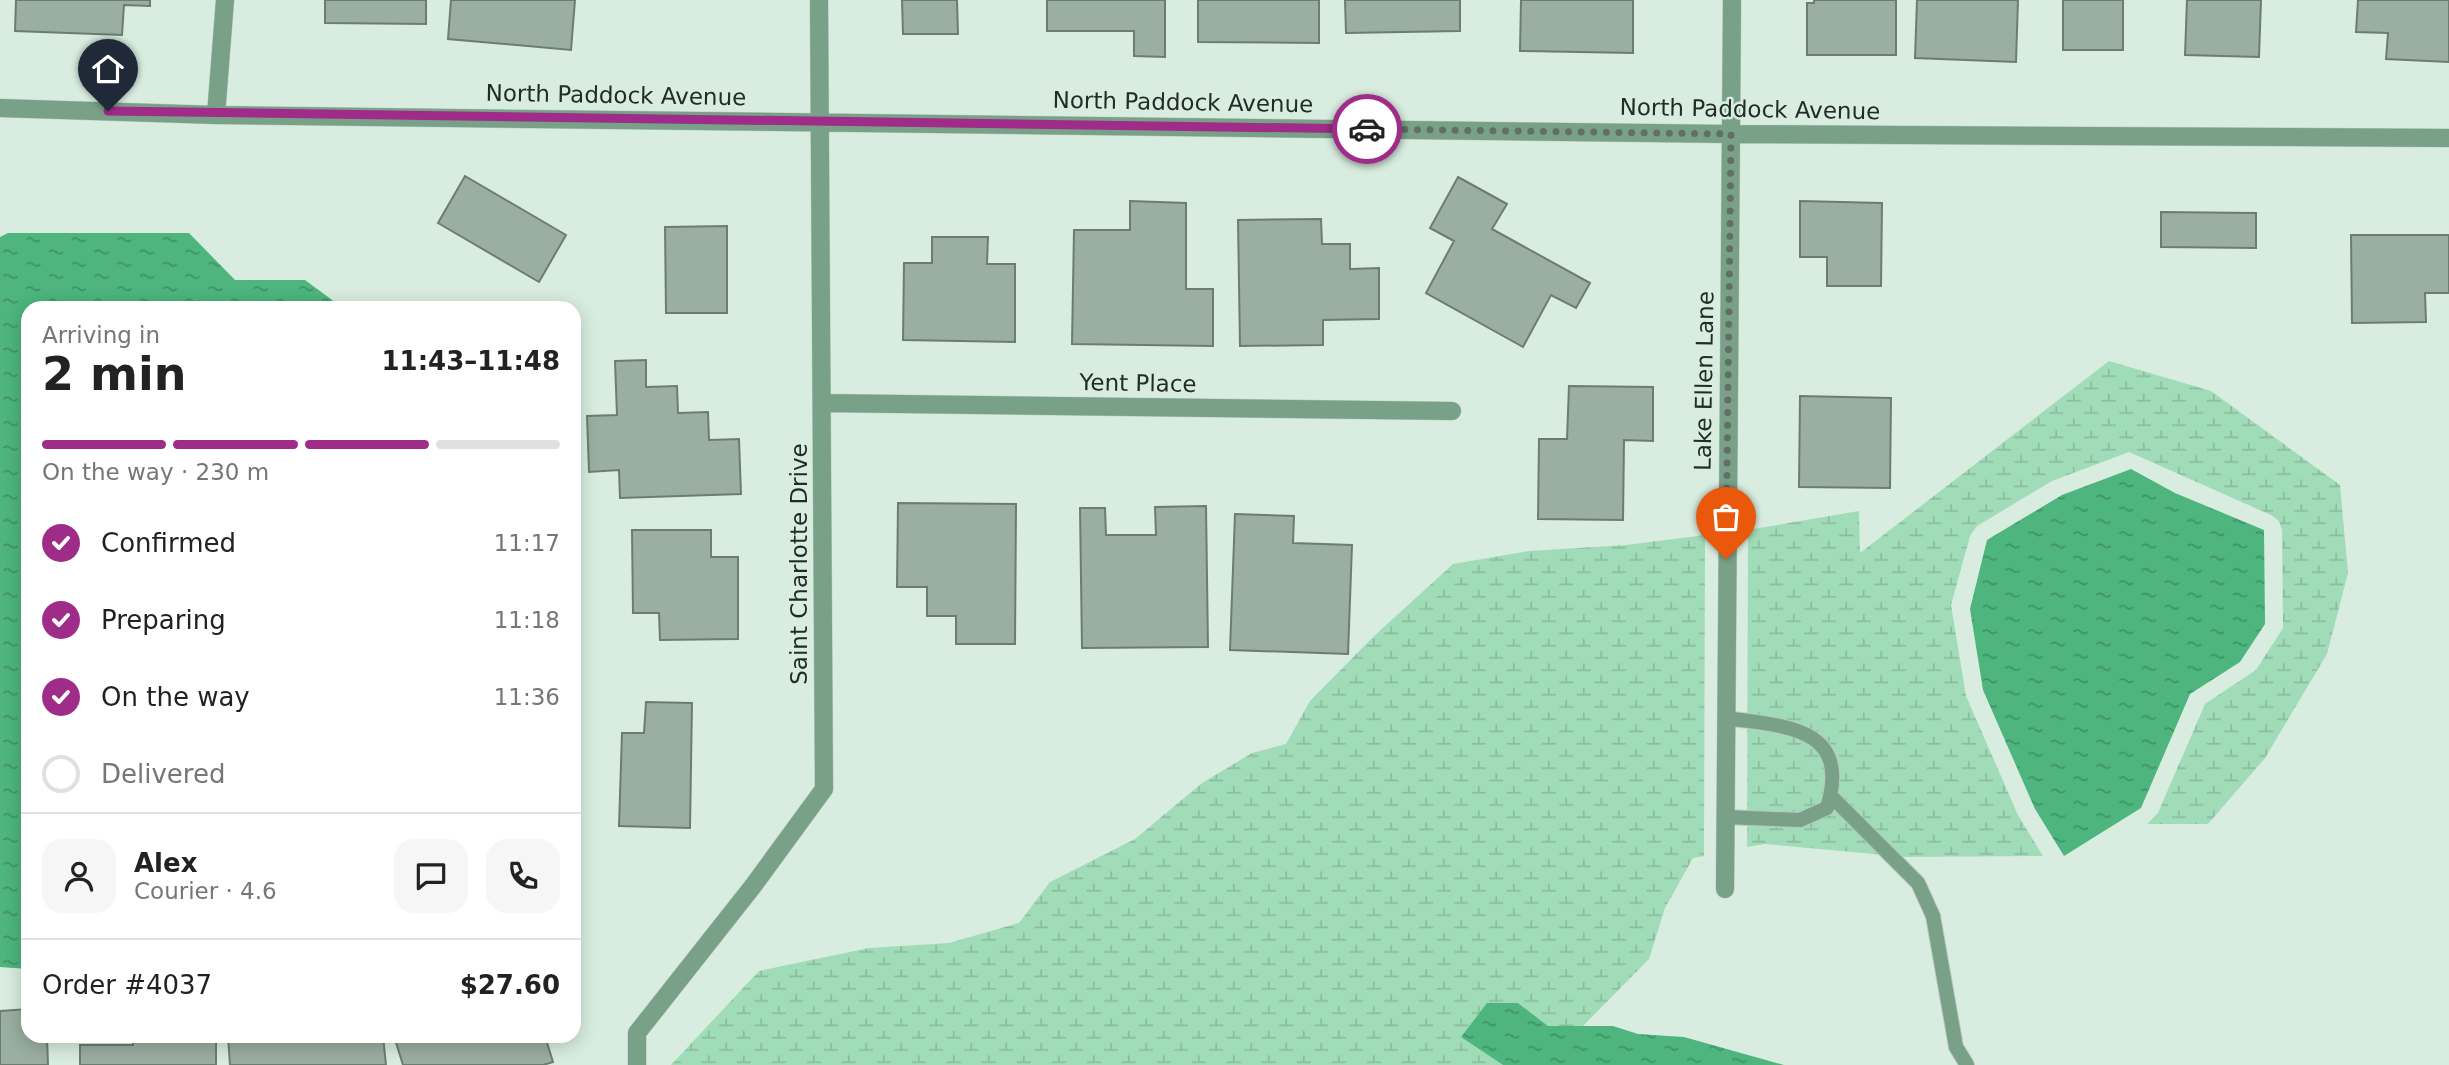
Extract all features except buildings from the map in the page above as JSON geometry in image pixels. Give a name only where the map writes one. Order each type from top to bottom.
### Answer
[{"type":"street","points":[[216,115],[225,0]]},
{"type":"street","name":"Saint Charlotte Drive","points":[[637,1065],[637,1033],[824,789],[822,122],[819,0]]},
{"type":"street","name":"Lake Ellen Lane","points":[[1726,889],[1725,718],[1732,0]]},
{"type":"street","name":"North Paddock Avenue","points":[[0,108],[216,115],[1731,134],[2449,138]]},
{"type":"street","name":"Yent Place","points":[[823,403],[1452,411]]},
{"type":"lane","points":[[1725,718],[1784,726],[1813,736],[1828,751],[1834,782],[1827,808],[1800,820],[1726,817]]},
{"type":"lane","points":[[1831,796],[1918,883],[1933,916],[1956,1047],[1968,1065]]},
{"type":"green space","points":[[2109,361],[2211,391],[2340,485],[2348,573],[2327,654],[2265,758],[2208,824],[2147,824],[2158,813],[2205,704],[2256,670],[2283,628],[2282,530],[2279,521],[2271,515],[2129,452],[2052,481],[1977,526],[1970,536],[1951,605],[1966,696],[2018,815],[2043,856],[1907,857],[1765,844],[1747,847],[1748,530],[1859,511],[1860,553]]},
{"type":"green space","points":[[1705,535],[1704,856],[1693,858],[1665,908],[1649,959],[1582,1027],[1548,1026],[1518,1003],[1461,1037],[1503,1065],[671,1065],[759,971],[869,948],[949,943],[1019,923],[1050,882],[1135,839],[1202,783],[1252,753],[1286,744],[1310,701],[1373,637],[1453,564],[1529,551],[1626,545]]},
{"type":"water","points":[[8,233],[189,233],[235,280],[305,280],[334,301],[21,301],[21,968],[0,967],[0,237]]},
{"type":"water","points":[[2131,469],[2175,493],[2264,530],[2265,624],[2240,662],[2190,694],[2141,808],[2064,856],[2035,809],[1983,690],[1970,609],[1987,540],[2062,495]]},
{"type":"water","points":[[1487,1003],[1518,1003],[1548,1026],[1613,1026],[1638,1034],[1684,1037],[1784,1065],[1503,1065],[1461,1037]]},
{"type":"way so far","points":[[1367,129],[1731,134],[1726,559]]},
{"type":"route","points":[[108,111],[216,115],[1367,129]]}]
